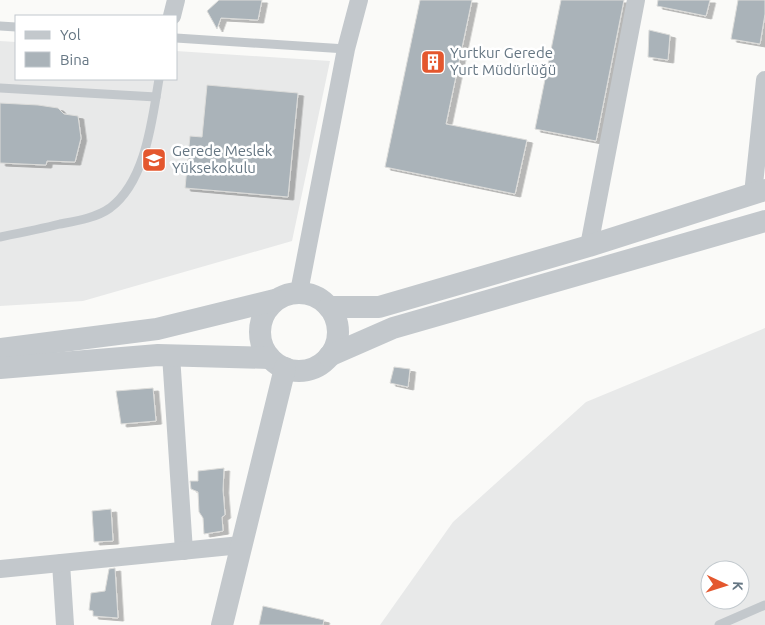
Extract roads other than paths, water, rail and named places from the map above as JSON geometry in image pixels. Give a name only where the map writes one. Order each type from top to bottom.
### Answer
[{"type":"street","points":[[172,15],[176,0]]},
{"type":"street","points":[[299,292],[346,49],[359,0]]},
{"type":"street","points":[[589,246],[636,0]]},
{"type":"street","points":[[329,307],[379,307],[589,246],[759,192],[765,80]]},
{"type":"street","points":[[0,368],[171,355],[278,363],[297,371],[309,369],[320,364],[329,356],[393,328],[765,221]]},
{"type":"street","points":[[0,349],[158,329],[275,300],[286,294],[299,292],[321,299],[336,318],[338,331],[336,344],[329,356]]},
{"type":"street","points":[[275,300],[266,310],[261,322],[260,335],[263,348],[278,363]]},
{"type":"street","points":[[171,355],[184,551]]},
{"type":"street","points":[[222,625],[242,545],[278,363]]},
{"type":"street","points":[[0,569],[242,545]]},
{"type":"street","points":[[62,563],[65,625]]},
{"type":"lane","points":[[0,26],[15,28]]},
{"type":"lane","points":[[178,38],[346,49]]},
{"type":"lane","points":[[0,237],[92,217],[110,208],[124,194],[138,170],[149,136],[159,80]]},
{"type":"lane","points":[[0,88],[156,98]]},
{"type":"lane","points":[[720,625],[765,604]]},
{"type":"place","name":"Yurtkur Gerede Yurt Müdürlüğü","points":[[433,62]]},
{"type":"place","name":"Gerede Meslek Yüksekokulu","points":[[154,160]]}]
